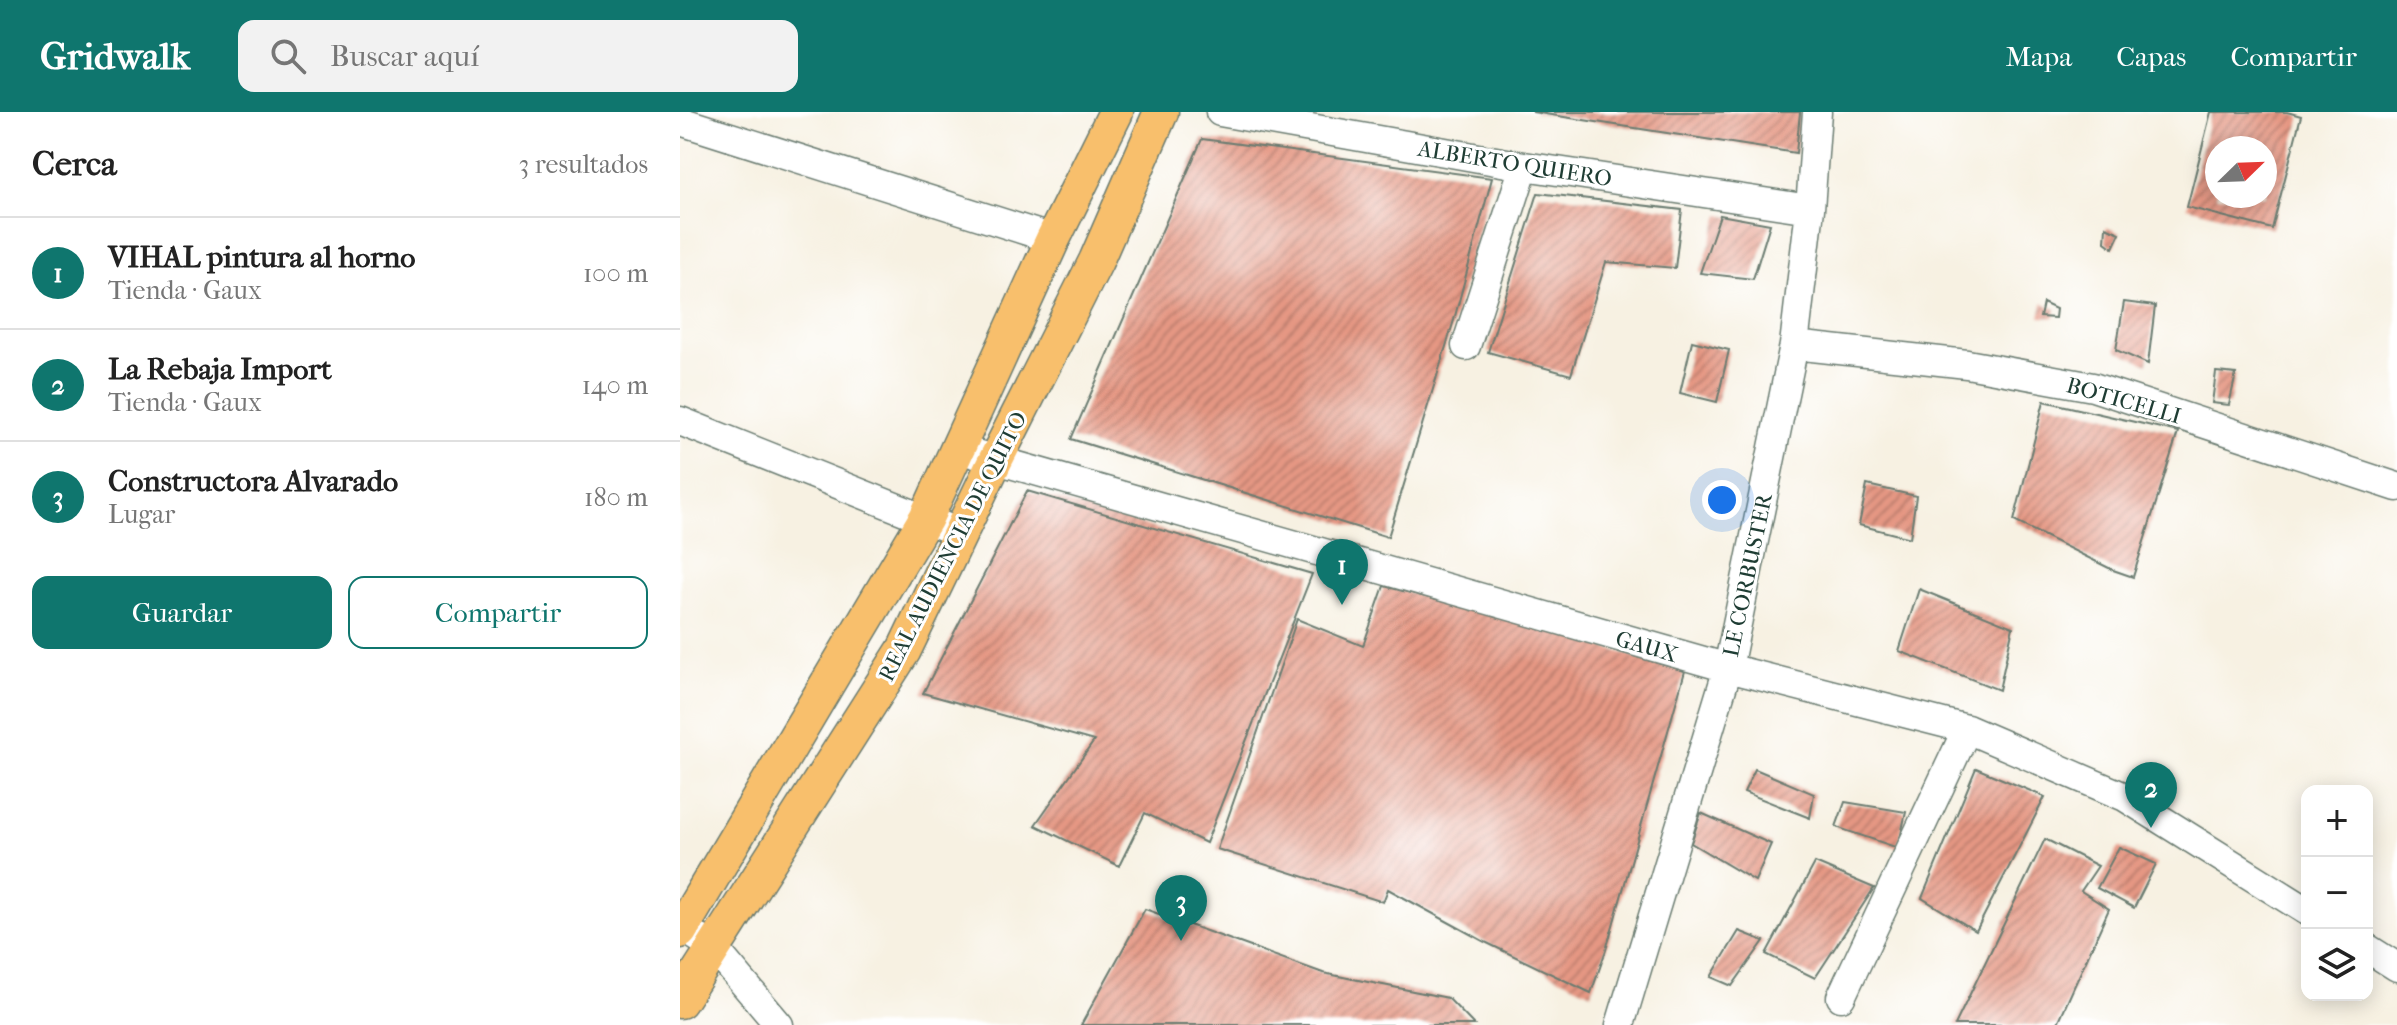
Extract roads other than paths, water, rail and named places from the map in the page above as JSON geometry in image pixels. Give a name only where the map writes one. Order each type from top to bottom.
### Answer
[{"type":"main road","name":"REAL AUDIENCIA DE QUITO","points":[[681,928],[926,518],[1053,239],[1116,112]]},
{"type":"main road","name":"REAL AUDIENCIA DE QUITO","points":[[680,1001],[904,650],[1096,261],[1161,112]]},
{"type":"street","name":"ALBERTO QUIERO","points":[[1220,112],[1524,166],[1810,209]]},
{"type":"street","name":"LE CORBUSTER","points":[[1620,1025],[1728,668],[1794,345],[1810,209],[1817,112]]},
{"type":"street","points":[[680,121],[1053,239]]},
{"type":"street","points":[[1466,346],[1524,166]]},
{"type":"street","name":"BOTICELLI","points":[[1794,345],[1967,364],[2093,387],[2397,487]]},
{"type":"street","points":[[680,421],[960,533]]},
{"type":"street","name":"GAUX","points":[[958,449],[1728,668],[1967,729],[2125,797],[2301,907]]},
{"type":"street","points":[[1841,997],[1967,729]]},
{"type":"street","points":[[681,928],[713,947],[779,1025]]},
{"type":"street","points":[[2373,952],[2397,967]]},
{"type":"place","name":"VIHAL pintura al horno","points":[[1342,605]]},
{"type":"place","name":"La Rebaja Import","points":[[2151,828]]},
{"type":"place","name":"Constructora Alvarado","points":[[1181,941]]}]
